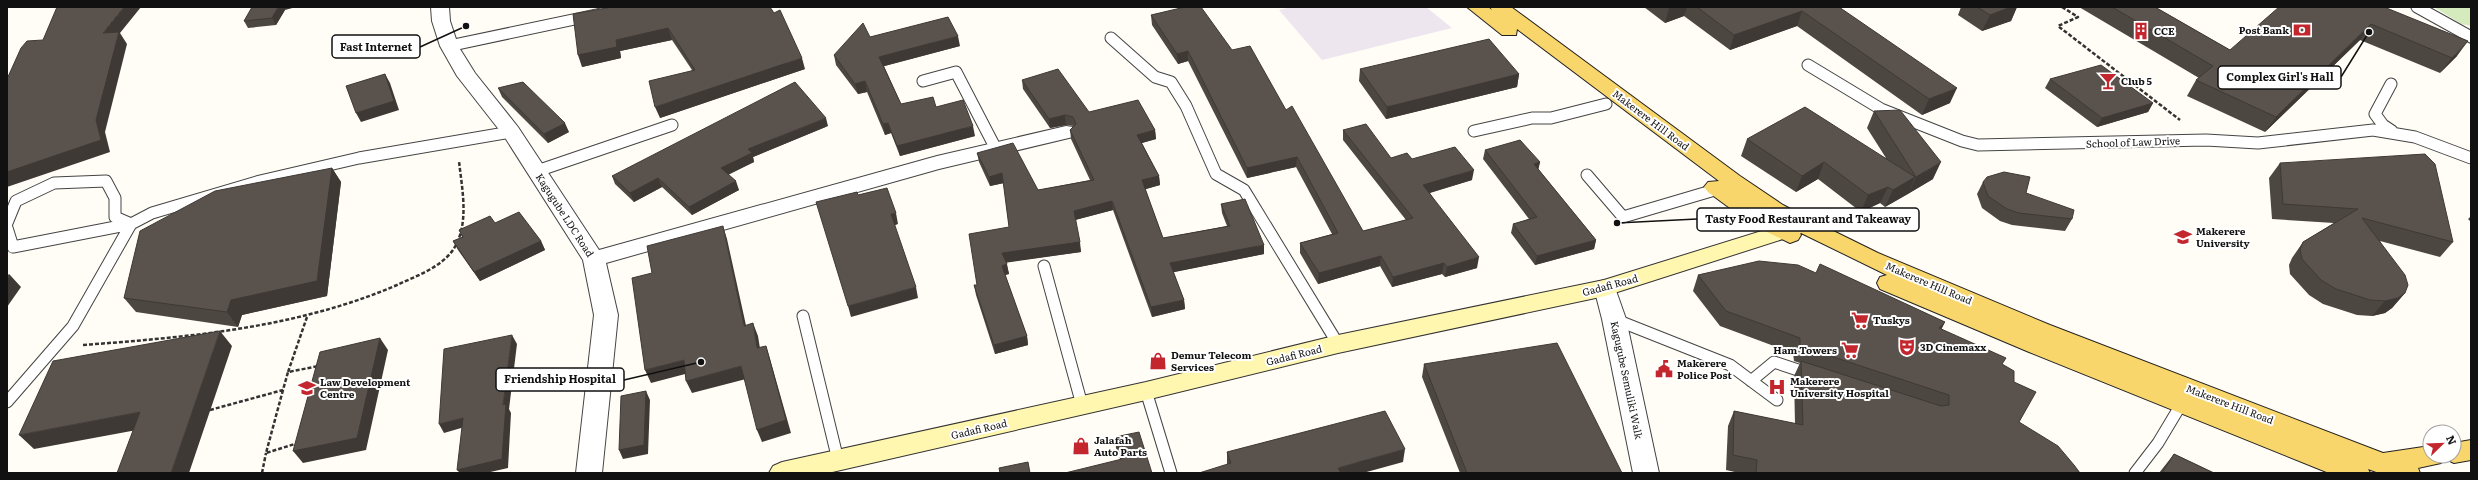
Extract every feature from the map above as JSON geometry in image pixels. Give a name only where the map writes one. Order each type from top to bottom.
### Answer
[{"type":"main road","name":"Makerere Hill Road","points":[[1476,7],[1761,220],[1793,228],[2042,331],[2407,473]]},
{"type":"main road","name":"Makerere Hill Road","points":[[1499,7],[1733,181],[1775,210],[1793,228],[1863,272],[2037,346],[2357,473]]},
{"type":"main road","points":[[2382,463],[2422,457]]},
{"type":"street","name":"Kagugube LDC Road","points":[[440,7],[441,21],[449,46],[467,76],[511,132],[594,259],[606,316],[589,473]]},
{"type":"street","points":[[449,46],[634,7]]},
{"type":"street","points":[[594,259],[774,208],[1066,132]]},
{"type":"street","name":"Gadafi Road","points":[[782,473],[1146,391],[1338,344],[1605,288],[1793,228]]},
{"type":"street","name":"Kagugube Semuliki Walk","points":[[1605,288],[1614,319],[1646,473]]},
{"type":"lane","points":[[2417,7],[2471,38]]},
{"type":"lane","points":[[1111,38],[1155,77],[1171,82],[1186,106],[1216,174],[1224,181],[1240,186],[1244,190],[1338,344]]},
{"type":"lane","name":"School of Law Drive","points":[[1808,65],[1881,109],[1962,141],[1978,145],[2042,145],[2206,140],[2258,144],[2351,131],[2373,130],[2415,137],[2471,158]]},
{"type":"lane","points":[[923,81],[956,72],[996,149]]},
{"type":"lane","points":[[2391,84],[2375,114],[2383,126],[2397,134]]},
{"type":"lane","points":[[1474,131],[1532,118],[1551,118],[1606,104]]},
{"type":"lane","points":[[537,171],[672,125]]},
{"type":"lane","points":[[7,228],[14,247],[131,224],[152,213],[260,181],[359,158],[511,132]]},
{"type":"lane","points":[[1587,175],[1624,217],[1718,189]]},
{"type":"lane","points":[[7,223],[16,201],[54,183],[106,181],[114,198],[115,217],[131,224]]},
{"type":"lane","points":[[7,402],[73,326],[86,307],[131,224]]},
{"type":"lane","points":[[1044,266],[1082,405]]},
{"type":"lane","points":[[803,316],[838,460]]},
{"type":"lane","points":[[1614,319],[1730,365],[1777,400]]},
{"type":"lane","points":[[1751,380],[1774,362],[1825,379]]},
{"type":"lane","points":[[1146,391],[1171,473]]},
{"type":"lane","points":[[2135,473],[2158,443],[2182,403]]},
{"type":"path","points":[[2062,7],[2078,17],[2058,26],[2206,140]]},
{"type":"path","points":[[54,348],[164,339],[277,323],[307,317],[380,294],[440,263],[454,248],[465,222],[457,141]]},
{"type":"path","points":[[262,473],[288,372],[307,317]]},
{"type":"path","points":[[288,372],[322,365]]},
{"type":"path","points":[[210,410],[283,390]]},
{"type":"path","points":[[266,453],[302,442]]},
{"type":"shaded area","points":[[1291,7],[1426,7],[1452,28],[1322,60],[1279,10]]},
{"type":"green space","points":[[2434,7],[2471,7],[2471,26],[2461,24]]},
{"type":"building","points":[[57,7],[124,7],[103,33],[119,32],[96,120],[101,140],[7,172],[7,79],[21,48],[27,41],[43,40]]},
{"type":"building","points":[[252,7],[278,7],[272,18],[244,21]]},
{"type":"building","points":[[612,7],[770,7],[774,13],[780,10],[802,58],[655,107],[649,81],[695,70],[668,28],[616,40],[617,47],[578,55],[573,14]]},
{"type":"building","points":[[1185,7],[1201,7],[1232,50],[1250,46],[1286,110],[1292,106],[1363,231],[1413,218],[1343,130],[1366,124],[1391,158],[1407,153],[1412,159],[1455,147],[1474,170],[1423,185],[1479,257],[1447,267],[1444,263],[1393,277],[1381,256],[1319,273],[1300,243],[1338,233],[1297,157],[1247,168],[1188,51],[1177,54],[1151,15]]},
{"type":"building","points":[[1697,7],[1839,7],[1957,88],[1929,99],[1802,11],[1734,35]]},
{"type":"building","points":[[1977,7],[2011,7],[1990,15]]},
{"type":"building","points":[[2112,7],[2155,7],[2230,50],[2279,7],[2384,7],[2468,41],[2452,58],[2371,24],[2276,117],[2196,80],[2213,66]]},
{"type":"building","points":[[948,17],[958,36],[879,57],[901,104],[933,97],[936,107],[963,100],[973,126],[897,146],[888,123],[883,124],[865,81],[855,84],[834,55],[863,23],[870,37]]},
{"type":"building","points":[[1489,39],[1519,74],[1387,107],[1360,69]]},
{"type":"building","points":[[2101,65],[2153,103],[2102,118],[2050,79]]},
{"type":"building","points":[[1058,69],[1089,112],[1138,100],[1155,130],[1137,135],[1159,176],[1142,180],[1163,238],[1230,226],[1221,204],[1245,199],[1264,245],[1170,263],[1184,300],[1151,307],[1112,201],[1074,211],[1080,242],[1002,253],[1007,264],[1002,266],[1027,336],[994,345],[974,285],[977,285],[969,234],[1009,227],[1002,173],[989,177],[977,153],[1013,143],[1038,190],[1094,180],[1070,130],[1076,124],[1073,117],[1065,115],[1049,119],[1022,80]]},
{"type":"building","points":[[385,74],[394,101],[356,113],[346,86]]},
{"type":"building","points":[[523,82],[565,123],[544,134],[498,88]]},
{"type":"building","points":[[795,82],[826,118],[748,149],[752,153],[721,168],[736,181],[689,207],[658,178],[630,193],[612,176]]},
{"type":"building","points":[[1805,107],[1915,177],[1893,190],[1888,187],[1868,195],[1824,162],[1802,176],[1747,139]]},
{"type":"building","points":[[1900,110],[1941,162],[1916,177],[1874,111]]},
{"type":"building","points":[[1520,140],[1540,162],[1534,164],[1596,240],[1537,256],[1513,224],[1537,217],[1485,150]]},
{"type":"building","points":[[2425,154],[2435,164],[2453,242],[2362,218],[2405,275],[2408,285],[2405,293],[2398,298],[2385,301],[2370,300],[2336,289],[2321,280],[2302,259],[2300,250],[2303,242],[2358,209],[2283,204],[2280,163]]},
{"type":"building","points":[[332,168],[317,281],[231,300],[227,312],[124,298],[140,231],[215,191]]},
{"type":"building","points":[[2004,172],[2030,177],[2026,193],[2074,210],[2072,219],[2019,213],[2007,209],[1988,196],[1983,182],[1987,177]]},
{"type":"building","points":[[887,188],[896,213],[891,214],[916,287],[848,306],[816,202],[857,192],[858,195]]},
{"type":"building","points":[[519,212],[541,241],[474,272],[453,241],[463,237],[459,230],[490,216],[495,223]]},
{"type":"building","points":[[723,226],[744,326],[753,323],[757,348],[766,346],[786,420],[757,430],[741,366],[686,381],[684,360],[645,370],[632,278],[652,273],[647,246]]},
{"type":"building","points":[[1759,261],[1798,265],[1816,273],[1820,264],[1945,322],[1939,328],[2006,358],[2002,364],[2014,371],[2014,382],[2036,392],[2019,422],[2058,446],[2080,473],[1756,473],[1757,460],[1733,455],[1734,411],[1803,425],[1801,361],[1941,406],[1949,405],[1949,395],[1800,346],[1800,338],[1726,311],[1698,275]]},
{"type":"building","points":[[220,331],[171,473],[117,473],[140,412],[19,435],[53,361]]},
{"type":"building","points":[[512,335],[503,405],[506,404],[502,459],[457,470],[463,418],[439,424],[444,349]]},
{"type":"building","points":[[380,338],[357,438],[293,451],[320,352]]},
{"type":"building","points":[[1557,343],[1622,473],[1467,473],[1424,364]]},
{"type":"building","points":[[646,391],[644,445],[619,450],[621,396]]},
{"type":"building","points":[[1385,411],[1405,449],[1338,468],[1341,473],[1199,473],[1231,463],[1227,452]]},
{"type":"building","points":[[1139,432],[1152,473],[1065,473],[1122,459],[1115,437]]},
{"type":"building","points":[[2174,454],[2214,473],[2162,473]]},
{"type":"building","points":[[1028,462],[1030,473],[1000,473],[999,468]]},
{"type":"place","name":"Fast Internet","points":[[466,26]]},
{"type":"place","name":"Post Bank","points":[[2302,30]]},
{"type":"place","name":"CCE","points":[[2141,31]]},
{"type":"place","name":"Complex Girl's Hall","points":[[2369,32]]},
{"type":"place","name":"Club 5","points":[[2108,81]]},
{"type":"place","name":"Tasty Food Restaurant and Takeaway","points":[[1617,223]]},
{"type":"place","name":"Makerere University","points":[[2183,237]]},
{"type":"place","name":"Tuskys","points":[[1860,320]]},
{"type":"place","name":"3D Cinemaxx","points":[[1907,347]]},
{"type":"place","name":"Ham Towers","points":[[1850,350]]},
{"type":"place","name":"Demur Telecom Services","points":[[1158,361]]},
{"type":"place","name":"Friendship Hospital","points":[[701,362]]},
{"type":"place","name":"Makerere Police Post","points":[[1664,369]]},
{"type":"place","name":"Makerere University Hospital","points":[[1777,387]]},
{"type":"place","name":"Law Development Centre","points":[[307,388]]},
{"type":"place","name":"Jalafah Auto Parts","points":[[1081,446]]}]
